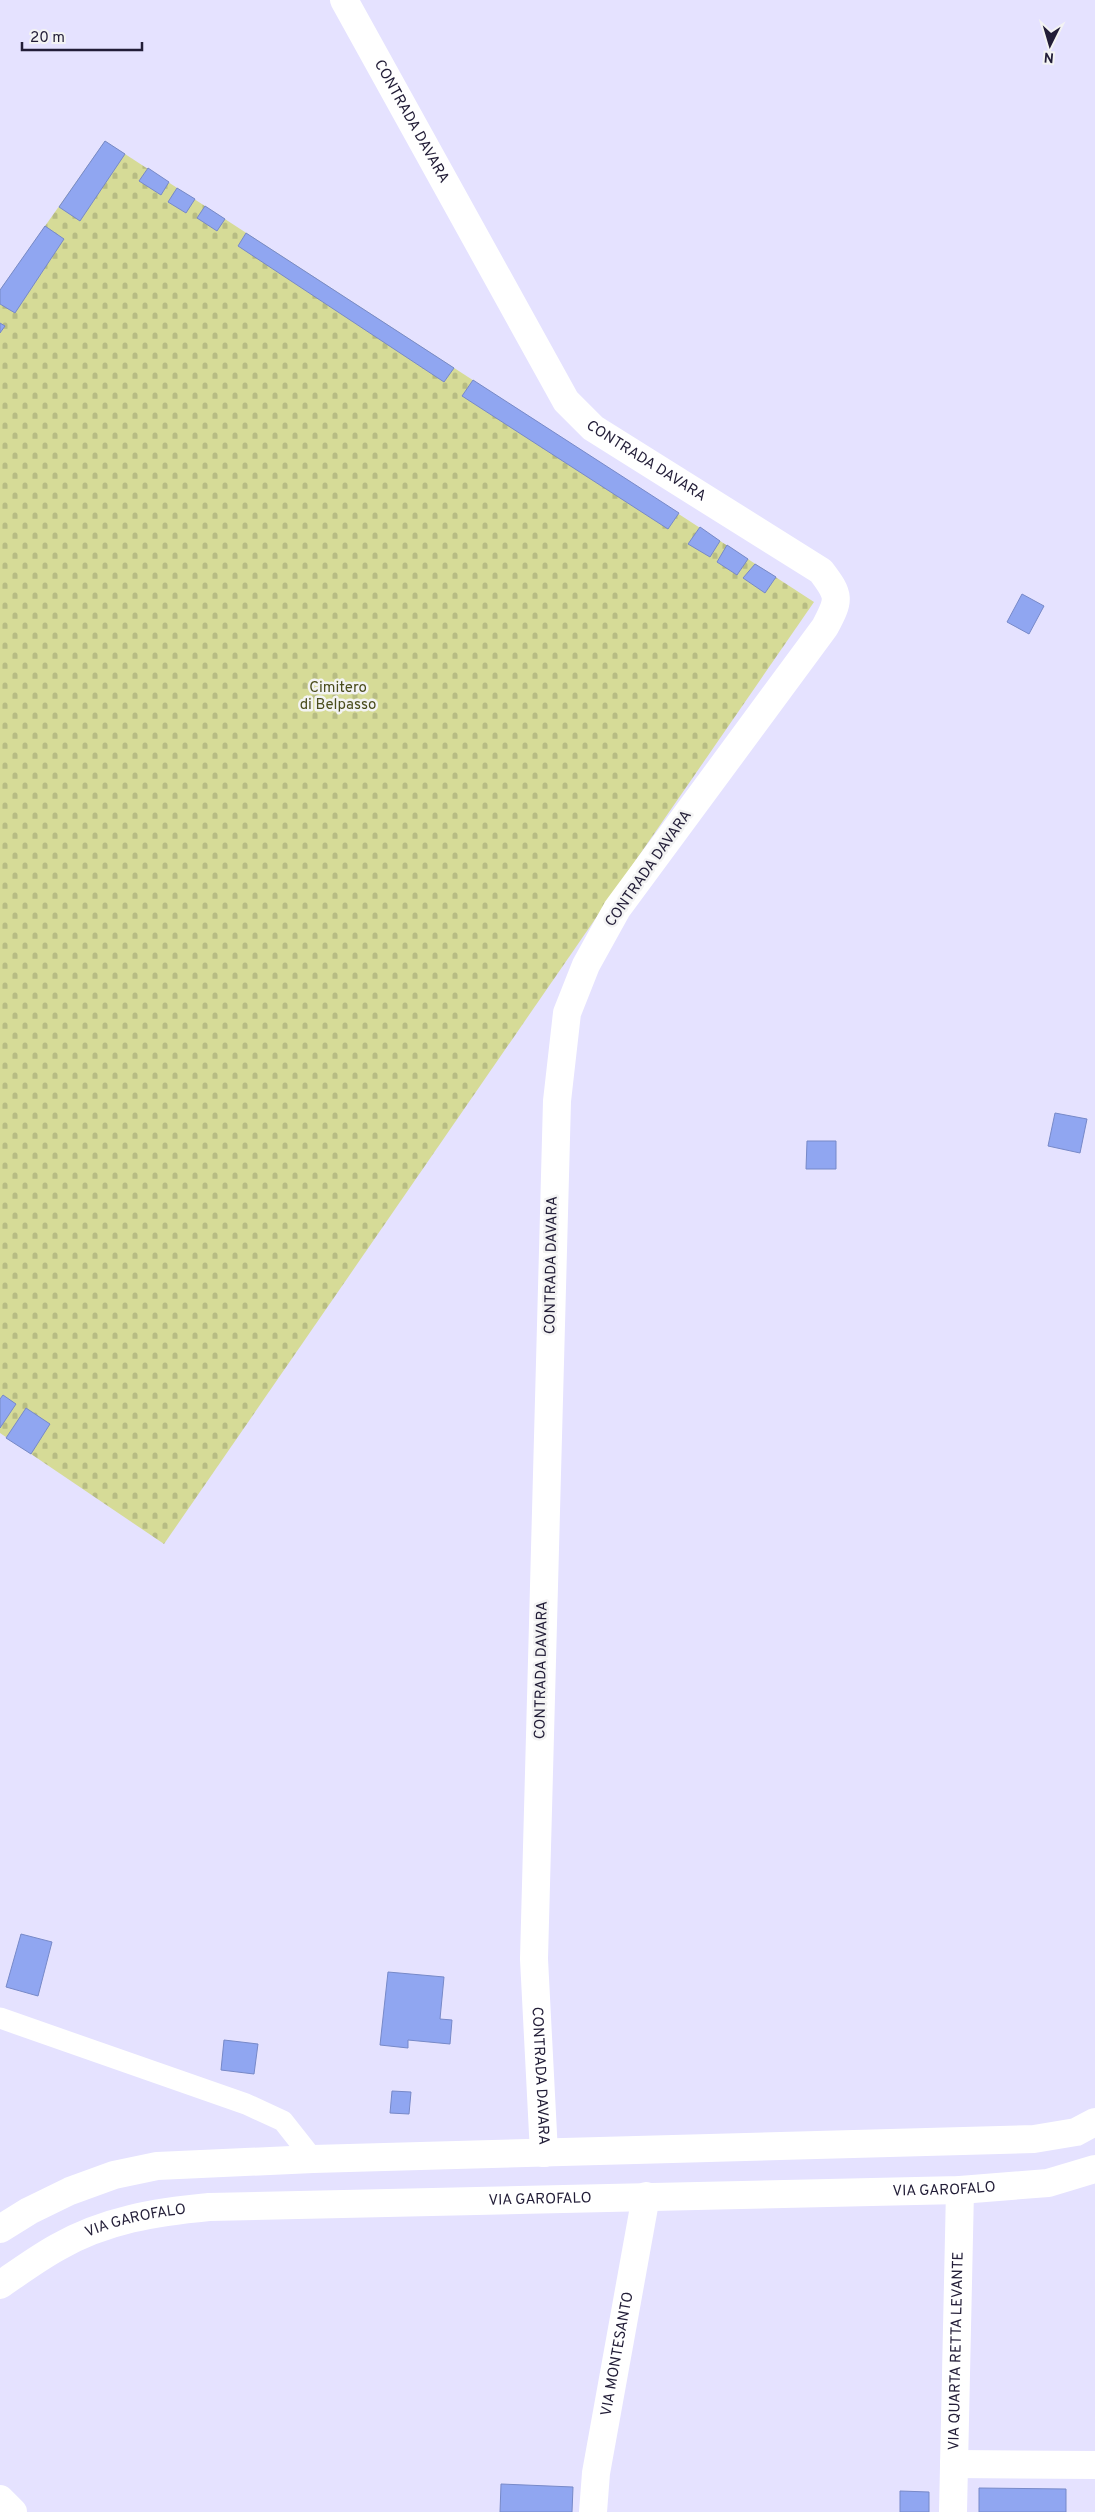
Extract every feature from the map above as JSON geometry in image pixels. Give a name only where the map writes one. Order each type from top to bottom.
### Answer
[{"type":"street","name":"CONTRADA DAVARA","points":[[344,0],[566,401],[592,428],[821,571],[836,590],[835,608],[825,627],[617,909],[586,965],[567,1013],[556,1111],[534,1959],[544,2154]]},
{"type":"street","points":[[0,2229],[30,2211],[70,2191],[114,2175],[157,2166],[313,2159],[1034,2140],[1076,2132],[1095,2122]]},
{"type":"street","name":"VIA GAROFALO","points":[[0,2285],[59,2246],[92,2231],[127,2219],[164,2211],[209,2207],[960,2190],[1048,2184],[1095,2169]]},
{"type":"street","name":"VIA QUARTA RETTA LEVANTE","points":[[953,2512],[960,2190]]},
{"type":"street","name":"VIA MONTESANTO","points":[[593,2512],[596,2473],[646,2196]]},
{"type":"street","points":[[954,2464],[1095,2465]]},
{"type":"street","points":[[0,2500],[13,2512]]},
{"type":"street","points":[[0,2510],[4,2512]]},
{"type":"lane","points":[[0,2018],[246,2104],[283,2121],[313,2159]]},
{"type":"green space","name":"Cimitero di Belpasso","points":[[105,141],[814,602],[164,1544],[0,1433],[0,290]]},
{"type":"building","points":[[105,141],[125,154],[80,221],[59,207]]},
{"type":"building","points":[[148,168],[169,182],[161,195],[139,181]]},
{"type":"building","points":[[177,188],[195,199],[186,213],[168,202]]},
{"type":"building","points":[[205,206],[225,219],[217,231],[197,218]]},
{"type":"building","points":[[45,226],[64,239],[15,313],[0,304],[0,290]]},
{"type":"building","points":[[246,233],[454,368],[444,382],[238,246]]},
{"type":"building","points":[[0,323],[5,326],[0,333]]},
{"type":"building","points":[[473,380],[679,513],[668,529],[462,396]]},
{"type":"building","points":[[700,527],[720,541],[710,557],[688,544]]},
{"type":"building","points":[[727,545],[748,559],[737,575],[717,562]]},
{"type":"building","points":[[755,564],[776,577],[765,593],[743,578]]},
{"type":"building","points":[[1022,594],[1044,606],[1029,634],[1007,622]]},
{"type":"building","points":[[1055,1113],[1087,1119],[1080,1153],[1048,1146]]},
{"type":"building","points":[[807,1141],[836,1141],[836,1169],[806,1169]]},
{"type":"building","points":[[3,1395],[16,1404],[0,1428],[0,1399]]},
{"type":"building","points":[[26,1408],[50,1424],[31,1454],[6,1438]]},
{"type":"building","points":[[21,1934],[52,1942],[38,1996],[6,1987]]},
{"type":"building","points":[[388,1972],[444,1977],[440,2019],[452,2020],[450,2044],[408,2040],[408,2048],[380,2045]]},
{"type":"building","points":[[224,2040],[258,2044],[254,2074],[221,2070]]},
{"type":"building","points":[[392,2091],[411,2092],[409,2114],[390,2113]]},
{"type":"building","points":[[501,2484],[573,2487],[572,2512],[500,2512]]},
{"type":"building","points":[[979,2488],[1066,2489],[1066,2512],[979,2512]]},
{"type":"building","points":[[900,2491],[929,2492],[929,2512],[900,2512]]}]
